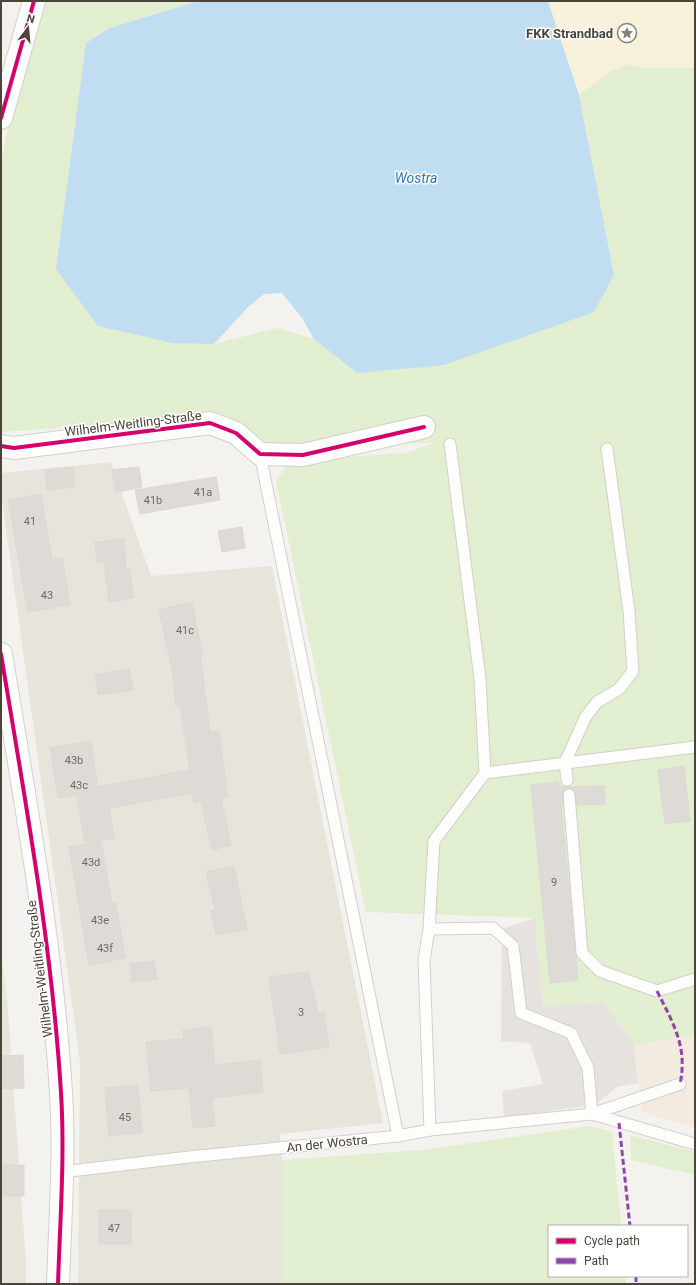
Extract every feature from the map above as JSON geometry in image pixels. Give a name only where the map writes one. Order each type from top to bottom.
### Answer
[{"type":"street","points":[[1,118],[34,1]]},
{"type":"street","name":"Wilhelm-Weitling-Straße","points":[[1,446],[14,448],[210,423],[236,433],[260,454]]},
{"type":"street","points":[[260,454],[304,455],[424,427]]},
{"type":"street","name":"Wilhelm-Weitling-Straße","points":[[1,654],[44,918],[55,1011],[61,1095],[62,1172],[58,1284]]},
{"type":"lane","points":[[430,1130],[424,960],[429,929],[434,841],[485,773],[480,679],[450,444]]},
{"type":"lane","points":[[567,780],[565,764],[585,718],[597,702],[619,689],[633,671],[629,611],[607,449]]},
{"type":"lane","points":[[260,454],[398,1136]]},
{"type":"lane","points":[[485,773],[695,748]]},
{"type":"lane","points":[[568,795],[582,953],[600,971],[657,992],[695,978]]},
{"type":"lane","points":[[429,929],[493,928],[513,946],[521,1013],[571,1033],[588,1068],[592,1114]]},
{"type":"lane","points":[[592,1114],[680,1084]]},
{"type":"lane","points":[[592,1114],[695,1144]]},
{"type":"lane","name":"An der Wostra","points":[[62,1172],[190,1157],[398,1136],[430,1130],[592,1114]]},
{"type":"shaded area","points":[[111,462],[151,576],[272,566],[383,1123],[280,1134],[282,1160],[282,1284],[78,1284],[80,1062],[1,493],[1,473]]},
{"type":"shaded area","points":[[535,918],[543,1007],[604,1002],[634,1045],[638,1083],[617,1087],[595,1105],[504,1117],[502,1091],[543,1084],[530,1043],[501,1041],[502,929]]},
{"type":"shaded area","points":[[7,998],[26,1263],[26,1284],[1,1284],[1,1002]]},
{"type":"shaded area","points":[[695,1035],[695,1128],[642,1112],[634,1045]]},
{"type":"green space","points":[[42,1],[198,1],[110,28],[214,344],[277,328],[314,339],[357,373],[614,275],[579,95],[613,70],[627,64],[645,68],[695,68],[695,1035],[634,1045],[604,1002],[543,1008],[535,918],[366,912],[276,481],[290,461],[405,453],[435,443],[264,445],[215,411],[132,423],[1,432],[1,162],[8,128]]},
{"type":"green space","points":[[1,951],[7,998],[1,1002]]},
{"type":"green space","points":[[590,1126],[612,1132],[621,1225],[548,1225],[548,1277],[625,1277],[626,1284],[282,1284],[282,1160],[422,1150]]},
{"type":"green space","points":[[630,1135],[695,1152],[695,1175],[631,1160]]},
{"type":"sand","name":"FKK Strandbad","points":[[548,1],[695,1],[695,68],[645,68],[627,64],[613,70],[579,95]]},
{"type":"water","name":"Wostra","points":[[198,1],[548,1],[579,95],[614,275],[594,312],[444,365],[357,373],[314,339],[302,318],[282,293],[264,294],[249,306],[214,344],[173,343],[98,326],[56,269],[86,43],[110,28]]},
{"type":"building","points":[[73,467],[75,487],[47,490],[45,470]]},
{"type":"building","points":[[139,467],[142,487],[116,492],[112,470]]},
{"type":"building","points":[[216,477],[220,500],[140,514],[135,490]]},
{"type":"building","points":[[41,494],[52,560],[62,558],[70,605],[28,612],[8,500]]},
{"type":"building","points":[[242,527],[245,548],[222,552],[218,531]]},
{"type":"building","points":[[124,539],[126,569],[129,568],[134,598],[109,602],[104,562],[97,562],[95,542]]},
{"type":"building","points":[[192,602],[202,653],[200,654],[210,732],[219,731],[228,797],[221,799],[231,845],[212,850],[201,802],[194,803],[192,793],[109,808],[114,838],[85,843],[77,795],[58,798],[50,748],[91,741],[98,787],[190,770],[180,706],[176,707],[172,669],[159,610]]},
{"type":"building","points":[[129,669],[133,690],[98,695],[95,675]]},
{"type":"building","points":[[684,766],[690,821],[665,824],[658,770]]},
{"type":"building","points":[[558,782],[559,786],[567,787],[605,786],[605,804],[577,805],[574,791],[568,788],[563,792],[563,805],[561,805],[578,980],[550,983],[531,785]]},
{"type":"building","points":[[101,842],[112,904],[116,903],[125,958],[89,965],[69,847]]},
{"type":"building","points":[[234,866],[247,930],[216,935],[211,911],[215,910],[206,872]]},
{"type":"building","points":[[154,961],[157,979],[132,982],[130,964]]},
{"type":"building","points":[[308,972],[318,1012],[324,1012],[329,1047],[280,1054],[269,977]]},
{"type":"building","points":[[211,1027],[215,1065],[260,1060],[263,1092],[212,1098],[215,1126],[193,1128],[189,1088],[151,1091],[146,1042],[184,1039],[183,1030]]},
{"type":"building","points":[[23,1055],[24,1088],[1,1089],[1,1056]]},
{"type":"building","points":[[138,1085],[142,1133],[109,1136],[105,1088]]},
{"type":"building","points":[[1,1165],[24,1165],[24,1196],[1,1196]]},
{"type":"building","points":[[99,1210],[131,1210],[131,1244],[99,1244]]},
{"type":"marked path","points":[[657,991],[678,1036],[682,1058],[680,1084]]},
{"type":"marked path","points":[[619,1123],[630,1225]]},
{"type":"marked path","points":[[636,1277],[636,1284]]},
{"type":"cycle path","points":[[1,118],[34,1]]},
{"type":"cycle path","points":[[1,446],[14,448],[210,423],[236,433],[260,454],[303,455],[424,427]]},
{"type":"cycle path","points":[[1,654],[37,873],[57,1038],[62,1117],[62,1188],[58,1284]]},
{"type":"place","name":"FKK Strandbad","points":[[627,33]]}]
